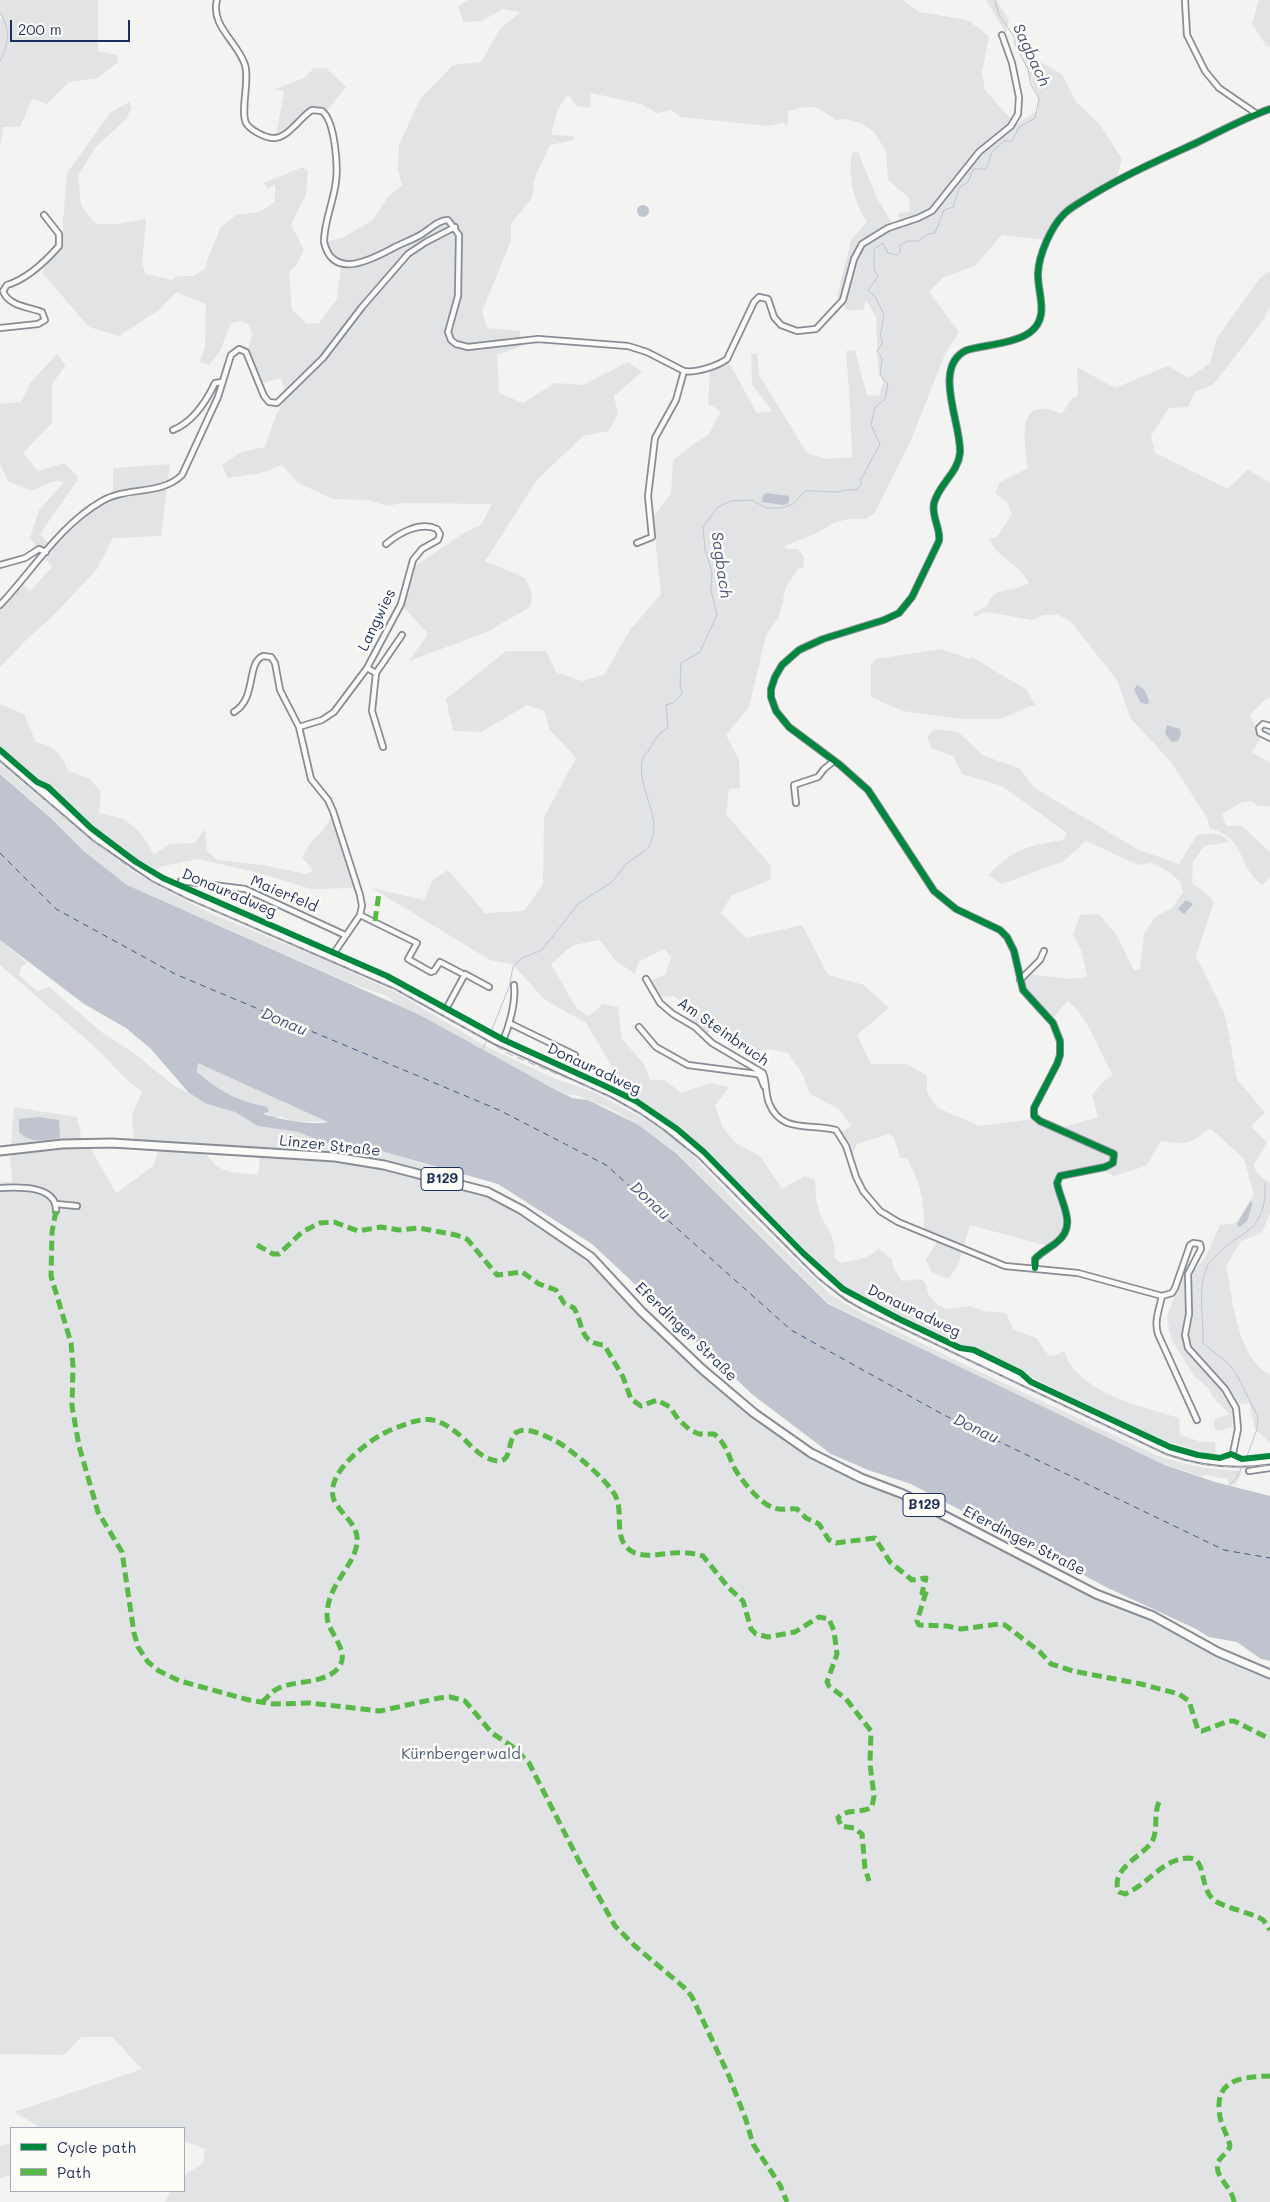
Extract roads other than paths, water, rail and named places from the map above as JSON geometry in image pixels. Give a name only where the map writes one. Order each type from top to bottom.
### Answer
[{"type":"main road","points":[[0,754],[72,817],[140,869],[182,891],[397,985],[486,1035],[613,1093],[666,1125],[701,1154],[820,1274],[848,1296],[884,1316],[1160,1447],[1199,1460],[1234,1463],[1270,1460]]},
{"type":"main road","name":"Linzer Straße","points":[[0,1151],[78,1143],[157,1145],[358,1160],[478,1189],[512,1204],[591,1257],[615,1282]]},
{"type":"main road","name":"Eferdinger Straße","points":[[615,1282],[641,1311],[728,1392],[811,1454],[861,1478],[903,1494],[1096,1594],[1153,1616],[1218,1652],[1270,1674]]},
{"type":"street","points":[[217,0],[216,13],[218,21],[246,66],[245,119],[249,126],[263,135],[275,138],[284,134],[312,110],[322,110],[329,119],[334,144],[336,178],[324,242],[326,250],[331,257],[344,264],[360,264],[421,234],[442,220],[450,221],[459,235],[458,296],[449,328],[449,338],[452,342],[468,347],[547,339],[628,346],[647,352],[684,371],[692,371],[728,359],[754,302],[759,297],[766,297],[769,300],[774,317],[781,325],[797,331],[816,329],[843,300],[854,259],[862,244],[888,228],[923,216],[935,208],[971,161],[988,144],[1012,126],[1017,118],[1018,92],[1011,57],[1002,35]]},
{"type":"street","points":[[1185,0],[1186,35],[1205,71],[1219,88],[1257,114]]},
{"type":"street","points":[[1234,1463],[1238,1430],[1236,1408],[1225,1389],[1188,1348],[1185,1335],[1189,1314],[1188,1274],[1201,1249],[1200,1244],[1193,1243],[1190,1245],[1176,1288],[1162,1296],[1078,1272],[1035,1268],[1035,1259],[1058,1242],[1067,1231],[1067,1214],[1057,1183],[1060,1176],[1105,1167],[1113,1162],[1114,1154],[1034,1116],[1034,1108],[1057,1064],[1060,1055],[1060,1042],[1056,1028],[1028,996],[1020,980],[1014,951],[1007,937],[1000,930],[956,908],[934,891],[868,790],[850,773],[796,734],[782,720],[772,701],[772,684],[782,665],[799,650],[823,639],[890,618],[903,609],[912,597],[939,541],[933,512],[935,500],[958,462],[960,445],[950,386],[951,369],[957,356],[967,350],[1024,335],[1033,329],[1040,319],[1042,309],[1038,282],[1039,266],[1055,226],[1064,214],[1129,174],[1270,109]]},
{"type":"street","points":[[0,328],[38,324],[45,320],[42,312],[11,301],[5,296],[3,291],[6,285],[17,282],[27,276],[59,246],[59,234],[44,215]]},
{"type":"street","points":[[0,605],[78,518],[104,499],[116,494],[164,486],[178,479],[188,466],[215,403],[230,355],[236,349],[241,349],[247,354],[266,399],[272,403],[279,402],[293,386],[324,358],[362,306],[408,254],[455,227]]},
{"type":"street","points":[[637,543],[652,537],[648,496],[655,438],[676,400],[684,371]]},
{"type":"street","points":[[172,430],[194,415],[207,400],[215,383],[222,382]]},
{"type":"street","name":"Langwies","points":[[300,727],[322,720],[334,712],[367,668],[401,604],[413,560],[422,549],[438,540],[440,534],[433,527],[417,529],[398,534],[386,544]]},
{"type":"street","points":[[0,565],[25,558],[39,549],[46,552]]},
{"type":"street","points":[[383,747],[372,711],[376,673],[402,634]]},
{"type":"street","points":[[234,712],[243,705],[249,694],[257,660],[261,656],[266,655],[274,660],[280,690],[300,727],[311,779],[332,806],[361,902],[360,915],[332,956]]},
{"type":"street","points":[[367,668],[376,673]]},
{"type":"street","points":[[1270,726],[1263,724],[1259,728],[1260,733],[1270,738]]},
{"type":"street","points":[[796,803],[794,786],[818,777],[834,761]]},
{"type":"street","name":"Maierfeld","points":[[181,881],[245,890],[345,935]]},
{"type":"street","points":[[360,915],[416,943],[408,959],[431,972],[434,971],[440,962],[461,973]]},
{"type":"street","points":[[1020,980],[1040,960],[1044,951]]},
{"type":"street","points":[[445,1011],[465,974],[489,987]]},
{"type":"street","name":"Am Steinbruch","points":[[646,980],[660,1003],[673,1014],[695,1027],[712,1043],[763,1073],[766,1079],[765,1088],[772,1110],[787,1124],[836,1130],[841,1136],[862,1191],[880,1211],[887,1216],[1005,1266],[1028,1270],[1035,1268]]},
{"type":"street","points":[[502,1043],[509,1023],[515,992],[514,985]]},
{"type":"street","points":[[509,1023],[575,1055]]},
{"type":"street","points":[[640,1027],[656,1047],[683,1063],[757,1074],[760,1076],[765,1088]]},
{"type":"street","points":[[0,1188],[33,1189],[49,1196],[56,1204],[56,1211]]},
{"type":"street","points":[[56,1204],[77,1206]]},
{"type":"street","points":[[1162,1296],[1157,1316],[1156,1326],[1158,1334],[1197,1420]]},
{"type":"street","points":[[1250,1471],[1270,1468]]},
{"type":"water","points":[[641,205],[645,205],[649,211],[645,217],[641,217],[637,213],[637,209]]},
{"type":"water","points":[[766,493],[789,496],[789,503],[783,505],[762,502],[763,495]]},
{"type":"water","points":[[1137,685],[1144,689],[1149,701],[1148,704],[1141,703],[1134,690]]},
{"type":"water","points":[[1167,725],[1180,729],[1181,735],[1178,741],[1172,742],[1165,734]]},
{"type":"water","name":"Donau","points":[[0,774],[52,819],[84,851],[127,885],[418,1014],[572,1098],[588,1100],[637,1124],[676,1153],[828,1304],[1165,1465],[1215,1482],[1270,1496],[1270,1661],[1261,1659],[1237,1642],[1209,1637],[1196,1629],[1108,1588],[911,1484],[868,1470],[831,1454],[753,1395],[592,1244],[498,1184],[381,1151],[322,1142],[298,1132],[258,1126],[235,1112],[207,1104],[189,1093],[151,1049],[126,1028],[84,1004],[0,940]],"holes":[[[198,1063],[328,1122],[305,1123],[263,1114],[269,1111],[267,1107],[230,1095],[205,1079],[197,1072]]]},
{"type":"water","points":[[1186,900],[1193,904],[1184,914],[1178,909]]},
{"type":"water","points":[[39,1117],[59,1120],[60,1138],[33,1140],[19,1132],[19,1119]]},
{"type":"water","points":[[1250,1202],[1252,1202],[1252,1205],[1247,1221],[1239,1227],[1237,1224]]},
{"type":"waterway","name":"Sagbach","points":[[648,848],[653,837],[654,826],[653,816],[643,784],[642,759],[657,736],[668,728],[666,705],[673,703],[682,694],[680,684],[681,663],[700,652],[717,615],[711,590],[712,572],[705,549],[703,527],[718,507],[731,501],[751,500],[767,508],[782,508],[793,504],[805,491],[834,492],[855,490],[861,485],[861,479],[880,444],[871,425],[875,407],[885,399],[888,384],[880,375],[882,359],[877,351],[883,342],[880,336],[884,315],[876,298],[868,290],[878,277],[874,269],[874,249],[883,243],[888,253],[897,255],[900,252],[900,245],[908,241],[919,241],[927,234],[935,233],[944,210],[953,207],[959,188],[968,182],[973,169],[986,169],[992,152],[1004,141],[1012,141],[1019,127],[1035,118],[1039,98],[1031,85],[1028,69],[1015,45],[1015,38],[999,15],[995,0]]},
{"type":"waterway","points":[[0,12],[6,25],[8,36],[0,61]]},
{"type":"waterway","name":"Sagbach","points":[[490,1034],[509,987],[513,967],[522,958],[542,950],[578,904],[612,882],[627,863],[646,850]]},
{"type":"waterway","name":"Sagbach","points":[[482,1050],[487,1040]]},
{"type":"waterway","points":[[1246,1459],[1257,1429],[1258,1417],[1238,1377],[1229,1364],[1203,1343],[1202,1285],[1207,1267],[1214,1257],[1250,1229],[1258,1220],[1264,1202],[1265,1183]]},
{"type":"waterway","points":[[1229,1486],[1237,1477],[1243,1465]]},
{"type":"railway","points":[[0,761],[80,830],[127,866],[153,882],[385,984],[511,1055],[598,1091],[648,1118],[676,1138],[709,1168],[816,1277],[860,1308],[1167,1455],[1218,1466],[1270,1465]]},
{"type":"park label","name":"Kürnbergerwald","points":[[461,1754]]}]
